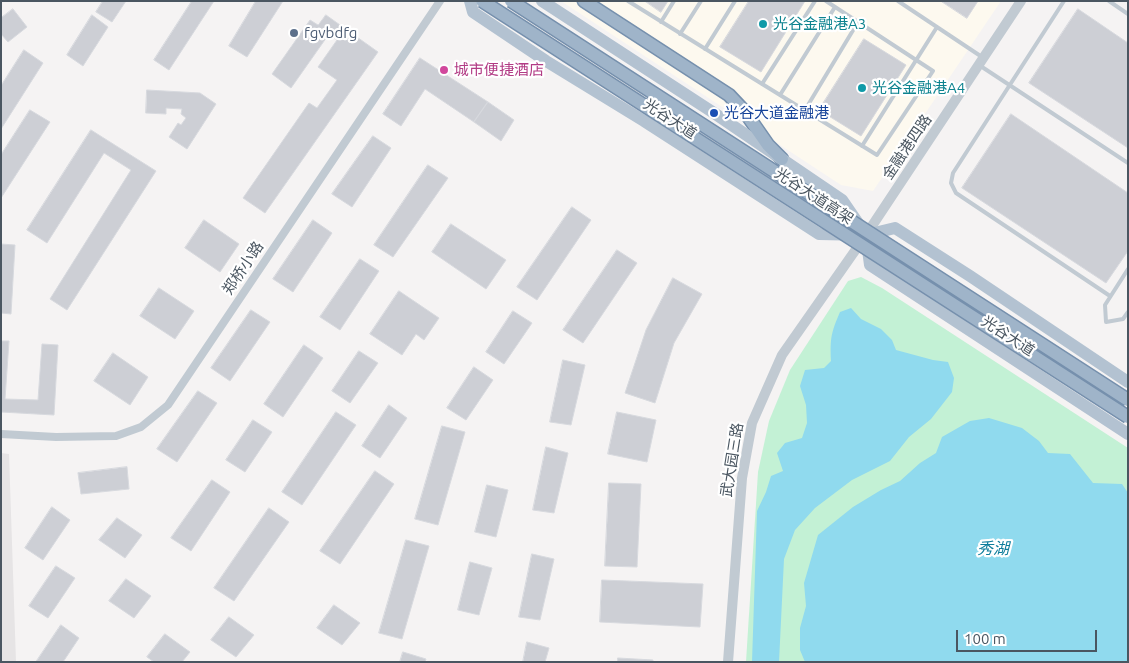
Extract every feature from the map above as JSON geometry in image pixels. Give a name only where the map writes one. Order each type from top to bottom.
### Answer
[{"type":"highway","name":"光谷大道高架","points":[[482,1],[1128,417]]},
{"type":"highway","name":"光谷大道高架","points":[[511,1],[1128,400]]},
{"type":"highway","points":[[584,1],[730,95],[745,112],[768,145],[782,159]]},
{"type":"main road","name":"光谷大道","points":[[470,1],[473,12],[513,39],[819,234],[866,235],[895,228],[978,281],[1128,382]]},
{"type":"main road","name":"光谷大道","points":[[542,1],[677,88],[842,200],[866,235],[870,265],[1128,434]]},
{"type":"street","name":"郑桥小路","points":[[1,434],[56,437],[116,436],[141,427],[168,405],[440,1]]},
{"type":"street","name":"金融港四路","points":[[866,235],[1021,1]]},
{"type":"street","name":"武大园三路","points":[[728,662],[742,478],[752,423],[782,355],[866,235]]},
{"type":"lane","points":[[628,1],[877,155],[932,71],[826,1]]},
{"type":"lane","points":[[661,22],[674,1]]},
{"type":"lane","points":[[680,34],[701,1]]},
{"type":"lane","points":[[705,49],[735,1]]},
{"type":"lane","points":[[762,84],[815,1]]},
{"type":"lane","points":[[898,1],[937,27],[1009,85],[1128,163]]},
{"type":"lane","points":[[1064,1],[953,174],[951,183],[956,193],[1110,296]]},
{"type":"lane","points":[[1111,2],[1128,14]]},
{"type":"lane","points":[[780,95],[835,7]]},
{"type":"lane","points":[[804,110],[858,22]]},
{"type":"lane","points":[[862,146],[937,27]]},
{"type":"lane","points":[[1128,269],[1105,305],[1106,322],[1123,319],[1128,312]]},
{"type":"shaded area","points":[[561,1],[1001,1],[873,191],[841,185]]},
{"type":"shaded area","points":[[1,453],[9,454],[16,662],[1,662]]},
{"type":"green space","points":[[861,277],[882,288],[1128,448],[1128,662],[746,662],[758,472],[769,421],[790,370],[848,281]]},
{"type":"water","points":[[851,308],[861,319],[881,329],[892,340],[896,350],[948,362],[954,378],[952,392],[931,419],[909,437],[890,461],[852,480],[815,508],[795,530],[784,559],[779,662],[752,662],[757,511],[771,476],[783,471],[777,453],[785,443],[802,438],[807,423],[806,405],[800,386],[805,370],[824,368],[831,361],[831,341],[835,325],[840,312]]},
{"type":"water","name":"秀湖","points":[[989,418],[1022,428],[1039,441],[1048,453],[1070,454],[1093,483],[1122,484],[1128,493],[1128,662],[805,662],[800,650],[800,628],[806,606],[804,583],[818,535],[853,507],[900,481],[920,463],[936,453],[942,437],[970,421]]},
{"type":"building","points":[[103,1],[126,1],[112,22],[96,12]]},
{"type":"building","points":[[192,1],[214,1],[169,70],[154,60]]},
{"type":"building","points":[[256,1],[283,1],[247,57],[229,46]]},
{"type":"building","points":[[645,1],[668,1],[661,12]]},
{"type":"building","name":"光谷金融港A3","points":[[749,1],[805,1],[761,72],[720,47]]},
{"type":"building","points":[[941,1],[978,1],[967,18]]},
{"type":"building","points":[[13,9],[27,27],[8,42],[1,34],[1,18]]},
{"type":"building","points":[[1078,9],[1128,43],[1128,148],[1029,83]]},
{"type":"building","points":[[92,15],[108,27],[83,66],[67,55]]},
{"type":"building","points":[[326,15],[378,52],[265,213],[243,198],[309,103],[317,108],[337,80],[318,67],[337,40],[329,34],[291,88],[272,74],[310,20],[318,25]]},
{"type":"building","name":"光谷金融港A4","points":[[864,39],[906,65],[861,136],[819,110]]},
{"type":"building","points":[[24,50],[43,63],[1,129],[1,86]]},
{"type":"building","points":[[420,58],[488,102],[474,122],[425,89],[401,126],[383,114]]},
{"type":"building","points":[[147,90],[200,93],[216,104],[187,149],[169,137],[178,123],[181,125],[186,118],[181,114],[182,109],[166,108],[166,114],[146,113]]},
{"type":"building","points":[[488,102],[514,120],[501,141],[474,122]]},
{"type":"building","points":[[30,110],[50,122],[1,198],[1,155]]},
{"type":"building","points":[[1011,114],[1128,193],[1128,251],[1106,283],[962,188]]},
{"type":"building","points":[[91,130],[156,171],[67,310],[50,299],[131,170],[104,153],[47,243],[27,230]]},
{"type":"building","points":[[373,136],[391,148],[352,207],[332,194]]},
{"type":"building","points":[[428,165],[448,178],[393,257],[374,245]]},
{"type":"building","points":[[572,207],[591,220],[537,300],[517,287]]},
{"type":"building","points":[[204,220],[239,244],[220,272],[185,248]]},
{"type":"building","points":[[313,220],[332,233],[293,292],[273,279]]},
{"type":"building","points":[[451,224],[506,260],[486,289],[432,252]]},
{"type":"building","points":[[1,244],[15,245],[11,314],[1,313]]},
{"type":"building","points":[[617,250],[637,263],[583,343],[563,330]]},
{"type":"building","points":[[360,259],[379,271],[340,330],[320,317]]},
{"type":"building","points":[[673,278],[702,294],[674,343],[655,403],[625,393],[646,330]]},
{"type":"building","points":[[159,288],[194,311],[175,339],[140,316]]},
{"type":"building","points":[[399,291],[439,318],[424,340],[416,334],[402,355],[370,334]]},
{"type":"building","points":[[251,310],[270,322],[230,381],[211,368]]},
{"type":"building","points":[[513,311],[532,323],[504,364],[486,352]]},
{"type":"building","points":[[1,341],[9,341],[5,399],[38,400],[42,344],[58,345],[54,415],[1,412]]},
{"type":"building","points":[[304,345],[323,358],[283,417],[264,404]]},
{"type":"building","points":[[359,351],[378,363],[350,403],[332,391]]},
{"type":"building","points":[[113,353],[148,377],[130,405],[94,381]]},
{"type":"building","points":[[563,360],[585,365],[571,425],[550,422]]},
{"type":"building","points":[[474,367],[493,380],[466,420],[447,408]]},
{"type":"building","points":[[198,391],[217,403],[177,462],[157,449]]},
{"type":"building","points":[[389,405],[407,418],[380,458],[362,446]]},
{"type":"building","points":[[336,412],[356,425],[302,505],[282,492]]},
{"type":"building","points":[[617,412],[656,420],[647,462],[608,454]]},
{"type":"building","points":[[253,420],[272,432],[245,472],[226,460]]},
{"type":"building","points":[[442,426],[465,432],[438,525],[415,519]]},
{"type":"building","points":[[546,447],[568,453],[554,513],[533,510]]},
{"type":"building","points":[[127,467],[129,489],[81,494],[78,473]]},
{"type":"building","points":[[375,471],[394,484],[340,564],[320,551]]},
{"type":"building","points":[[212,480],[230,492],[191,551],[171,538]]},
{"type":"building","points":[[609,483],[641,484],[637,567],[605,566]]},
{"type":"building","points":[[487,485],[508,490],[496,537],[475,532]]},
{"type":"building","points":[[52,507],[70,520],[43,560],[25,548]]},
{"type":"building","points":[[269,508],[289,522],[234,601],[214,588]]},
{"type":"building","points":[[117,518],[142,535],[125,558],[99,540]]},
{"type":"building","points":[[406,540],[429,546],[402,639],[379,633]]},
{"type":"building","points":[[532,554],[554,559],[540,620],[519,617]]},
{"type":"building","points":[[470,562],[492,568],[479,615],[458,610]]},
{"type":"building","points":[[56,566],[75,578],[48,618],[29,606]]},
{"type":"building","points":[[126,579],[151,596],[134,618],[109,601]]},
{"type":"building","points":[[602,580],[703,584],[700,627],[600,622]]},
{"type":"building","points":[[334,605],[360,623],[342,645],[317,628]]},
{"type":"building","points":[[229,617],[254,635],[236,657],[211,640]]},
{"type":"building","points":[[61,625],[79,638],[63,662],[36,662]]},
{"type":"building","points":[[165,634],[190,652],[182,662],[154,662],[147,657]]},
{"type":"building","points":[[527,642],[549,648],[545,662],[523,662]]},
{"type":"building","points":[[403,652],[426,659],[425,662],[400,662]]},
{"type":"building","points":[[618,658],[653,660],[653,662],[618,662]]},
{"type":"place","name":"光谷金融港A3","points":[[763,24]]},
{"type":"place","name":"fgvbdfg","points":[[294,33]]},
{"type":"place","name":"城市便捷酒店","points":[[444,70]]},
{"type":"place","name":"光谷金融港A4","points":[[862,88]]},
{"type":"place","name":"光谷大道金融港","points":[[714,113]]}]
